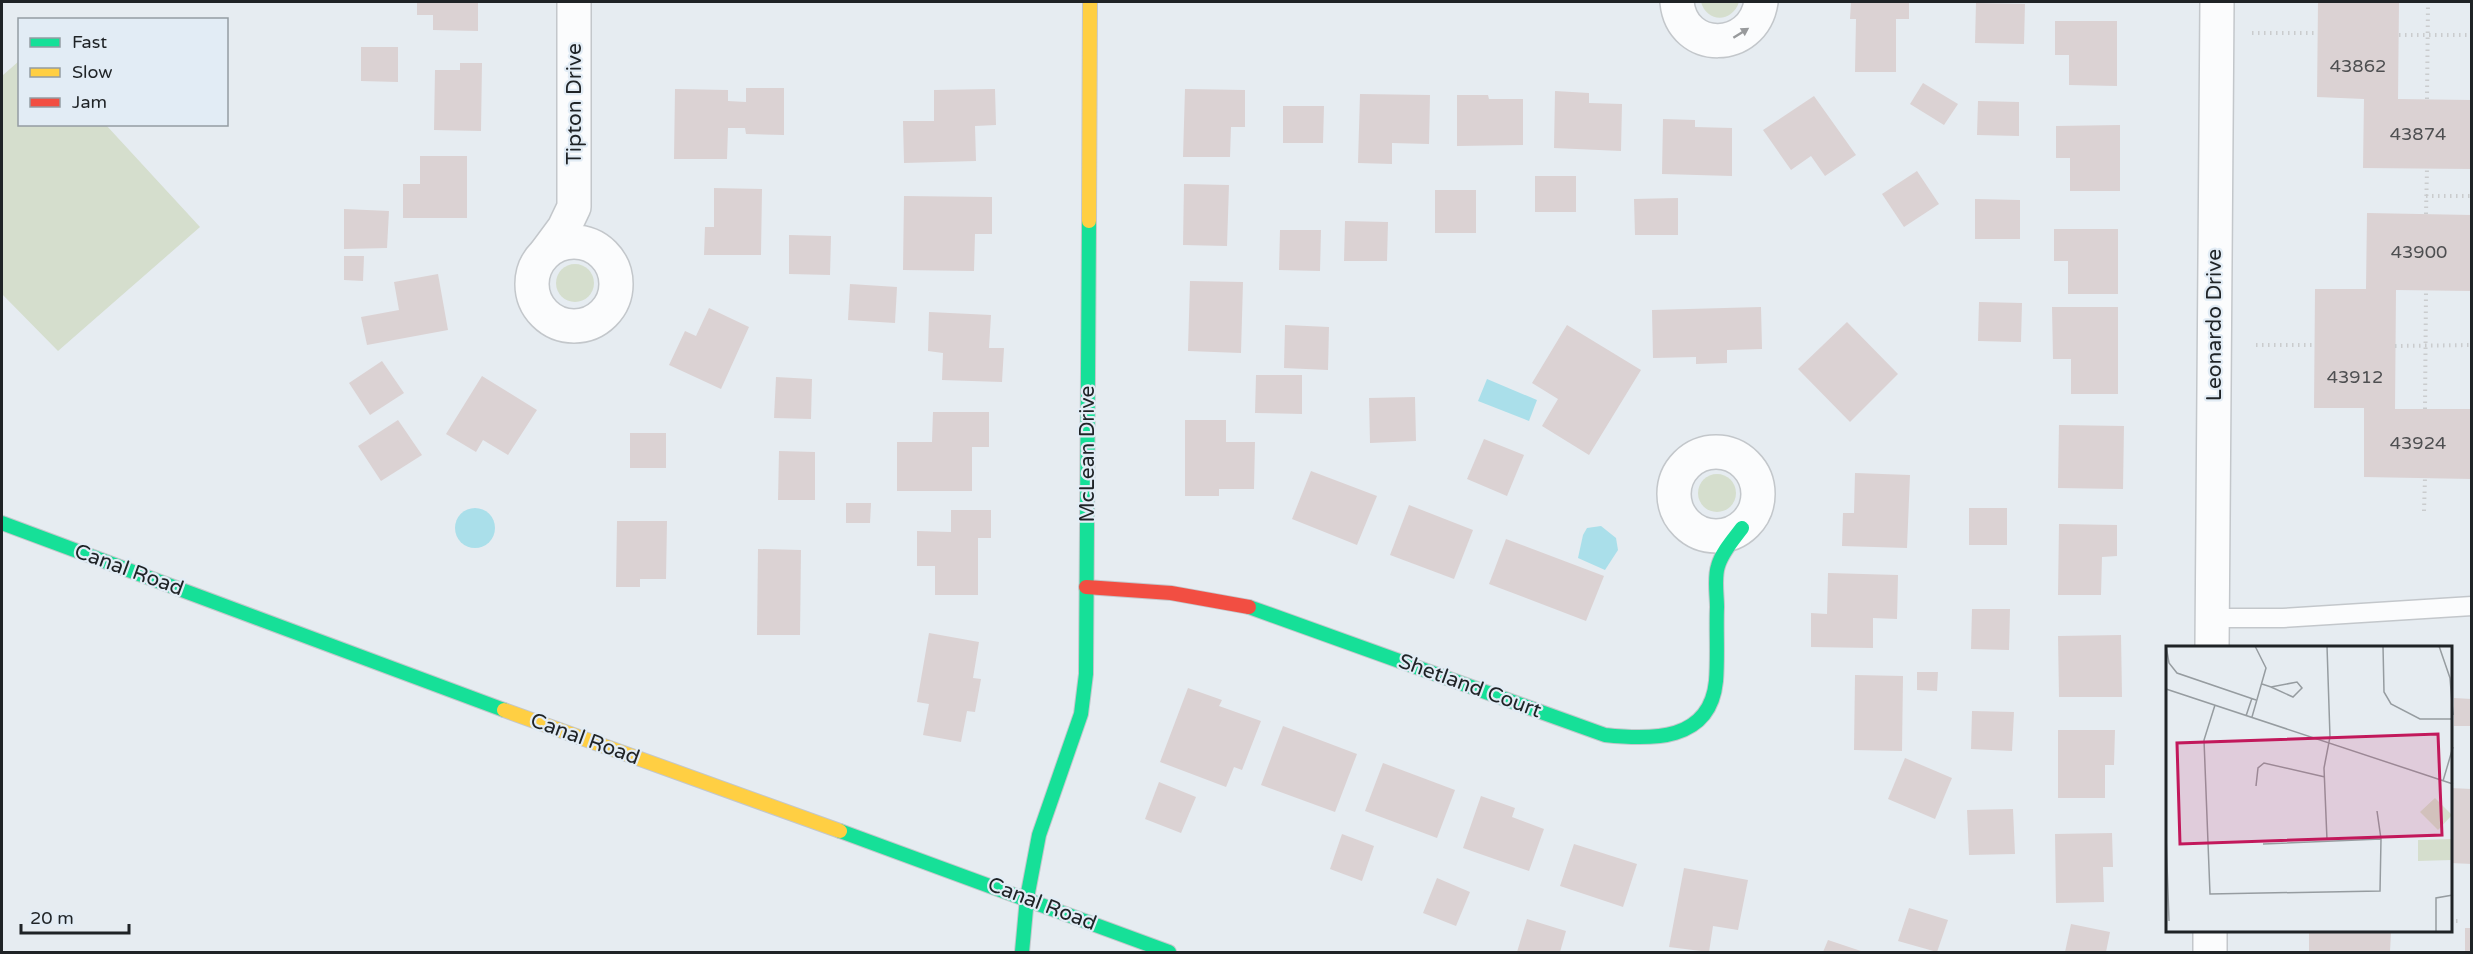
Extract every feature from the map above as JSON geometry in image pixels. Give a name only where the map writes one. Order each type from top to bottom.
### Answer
[{"type":"street","name":"Tipton Drive","points":[[574,2],[574,207],[564,228],[537,261],[532,274],[531,287],[542,312],[552,320],[564,325],[591,322],[602,315],[610,305],[615,291],[615,276],[610,263],[574,207]]},
{"type":"street","name":"McLean Drive","points":[[1022,952],[1027,898],[1039,835],[1081,714],[1086,674],[1090,2]]},
{"type":"street","points":[[1650,2],[1680,12],[1692,32],[1716,41],[1730,40],[1742,35],[1752,26],[1759,13],[1761,2]]},
{"type":"street","name":"Leonardo Drive","points":[[2212,633],[2217,2]]},
{"type":"street","points":[[547,251],[560,244],[574,241],[588,244],[601,252]]},
{"type":"street","name":"Shetland Court","points":[[1086,587],[1157,589],[1234,603],[1605,735],[1656,739],[1675,735],[1694,724],[1706,712],[1713,698],[1716,682],[1717,568],[1727,547],[1751,518],[1757,505],[1758,490],[1754,476],[1746,464],[1734,456],[1720,452],[1705,453],[1692,459],[1675,482],[1674,495],[1682,520],[1706,547],[1717,568]]},
{"type":"street","name":"Canal Road","points":[[2,523],[561,731],[1027,898],[1169,952]]},
{"type":"street","points":[[1691,528],[1717,537],[1742,528]]},
{"type":"street","points":[[2210,933],[2210,952]]},
{"type":"lane","points":[[2212,633],[2283,618],[2472,606]]},
{"type":"path","points":[[2427,99],[2428,2]]},
{"type":"path","points":[[2249,33],[2318,33]]},
{"type":"path","points":[[2399,35],[2472,35]]},
{"type":"path","points":[[2426,214],[2427,168]]},
{"type":"path","points":[[2426,196],[2472,196]]},
{"type":"path","points":[[2425,409],[2426,290]]},
{"type":"path","points":[[2256,345],[2314,345]]},
{"type":"path","points":[[2396,346],[2472,345]]},
{"type":"path","points":[[2424,511],[2425,478]]},
{"type":"path","points":[[2452,921],[2459,921]]},
{"type":"green space","points":[[1701,2],[1739,2],[1731,14],[1720,18],[1708,14]]},
{"type":"green space","points":[[18,62],[18,126],[107,126],[200,227],[58,351],[2,294],[2,76]]},
{"type":"green space","points":[[575,264],[589,269],[594,283],[589,297],[575,302],[561,297],[556,283],[561,269]]},
{"type":"green space","points":[[1717,474],[1731,479],[1736,493],[1731,507],[1717,512],[1703,507],[1698,493],[1703,479]]},
{"type":"water","points":[[1487,379],[1537,400],[1529,421],[1478,401]]},
{"type":"water","points":[[475,508],[489,514],[495,528],[489,542],[475,548],[461,542],[455,528],[461,514]]},
{"type":"water","points":[[1601,526],[1616,538],[1618,550],[1605,570],[1578,558],[1583,535],[1587,528]]},
{"type":"building","points":[[417,2],[478,2],[478,31],[433,30],[433,15],[417,15]]},
{"type":"building","points":[[1851,2],[1909,2],[1909,19],[1896,19],[1896,72],[1855,72],[1856,19],[1850,19]]},
{"type":"building","points":[[2318,2],[2399,2],[2398,99],[2472,100],[2472,169],[2363,168],[2364,99],[2317,97]]},
{"type":"building","points":[[1976,3],[2025,4],[2024,44],[1975,43]]},
{"type":"building","points":[[2055,21],[2117,21],[2117,86],[2069,85],[2069,55],[2055,55]]},
{"type":"building","points":[[361,47],[398,47],[398,82],[361,81]]},
{"type":"building","points":[[460,63],[482,63],[481,131],[434,130],[435,70],[460,70]]},
{"type":"building","points":[[1923,83],[1958,104],[1944,125],[1910,104]]},
{"type":"building","points":[[746,88],[784,88],[784,135],[746,134],[745,128],[728,128],[727,159],[674,159],[675,89],[728,90],[728,101],[746,102]]},
{"type":"building","points":[[995,89],[996,125],[975,126],[976,161],[904,163],[903,121],[934,121],[934,90]]},
{"type":"building","points":[[1185,89],[1245,90],[1245,127],[1231,127],[1230,157],[1183,157]]},
{"type":"building","points":[[1555,91],[1589,93],[1589,103],[1622,104],[1621,151],[1554,148]]},
{"type":"building","points":[[1360,94],[1430,95],[1429,144],[1392,143],[1392,164],[1358,163]]},
{"type":"building","points":[[1457,95],[1488,95],[1489,99],[1523,99],[1523,145],[1457,146]]},
{"type":"building","points":[[1814,96],[1856,155],[1825,176],[1811,156],[1791,170],[1763,130]]},
{"type":"building","points":[[1978,101],[2019,102],[2019,136],[1977,135]]},
{"type":"building","points":[[1283,106],[1324,106],[1323,143],[1283,143]]},
{"type":"building","points":[[1663,119],[1695,120],[1695,127],[1732,128],[1732,176],[1662,174]]},
{"type":"building","points":[[2120,125],[2120,191],[2070,191],[2070,158],[2056,158],[2056,126]]},
{"type":"building","points":[[420,156],[467,156],[467,218],[403,218],[403,184],[420,184]]},
{"type":"building","points":[[1917,171],[1939,204],[1904,227],[1882,194]]},
{"type":"building","points":[[1535,176],[1576,176],[1576,212],[1535,212]]},
{"type":"building","points":[[1184,184],[1229,185],[1227,246],[1183,245]]},
{"type":"building","points":[[714,188],[762,189],[761,255],[704,255],[705,227],[714,227]]},
{"type":"building","points":[[1435,190],[1476,190],[1476,233],[1435,233]]},
{"type":"building","points":[[904,196],[992,197],[992,234],[975,234],[974,271],[903,270]]},
{"type":"building","points":[[1678,198],[1678,235],[1635,235],[1634,199]]},
{"type":"building","points":[[1975,199],[2020,200],[2020,239],[1975,239]]},
{"type":"building","points":[[344,209],[389,211],[387,248],[344,249]]},
{"type":"building","points":[[2367,213],[2472,215],[2472,291],[2396,290],[2395,409],[2472,409],[2472,479],[2364,477],[2364,408],[2314,408],[2315,289],[2366,289]]},
{"type":"building","points":[[1345,221],[1388,222],[1387,261],[1344,261]]},
{"type":"building","points":[[2054,229],[2118,229],[2118,294],[2068,294],[2068,261],[2054,261]]},
{"type":"building","points":[[1280,230],[1321,230],[1320,271],[1279,270]]},
{"type":"building","points":[[789,235],[831,236],[830,275],[789,274]]},
{"type":"building","points":[[344,256],[364,256],[363,281],[344,280]]},
{"type":"building","points":[[438,274],[448,330],[367,345],[361,317],[399,310],[394,282]]},
{"type":"building","points":[[1190,281],[1243,282],[1241,353],[1188,351]]},
{"type":"building","points":[[850,284],[897,287],[895,323],[848,320]]},
{"type":"building","points":[[1979,302],[2022,303],[2021,342],[1978,341]]},
{"type":"building","points":[[1761,307],[1762,349],[1727,350],[1727,363],[1696,364],[1696,357],[1653,358],[1652,310]]},
{"type":"building","points":[[2052,307],[2118,307],[2118,394],[2071,394],[2071,359],[2053,359]]},
{"type":"building","points":[[709,308],[749,327],[721,389],[669,365],[685,331],[696,336]]},
{"type":"building","points":[[929,312],[991,315],[989,348],[1004,348],[1002,382],[942,380],[943,353],[928,351]]},
{"type":"building","points":[[1847,322],[1898,374],[1850,422],[1798,369]]},
{"type":"building","points":[[1285,325],[1329,327],[1328,370],[1284,368]]},
{"type":"building","points":[[1567,325],[1641,370],[1589,455],[1542,426],[1558,399],[1532,383]]},
{"type":"building","points":[[382,361],[404,393],[370,415],[349,383]]},
{"type":"building","points":[[1256,375],[1302,375],[1302,414],[1255,413]]},
{"type":"building","points":[[482,376],[537,410],[508,455],[483,440],[476,452],[446,434]]},
{"type":"building","points":[[776,377],[812,379],[811,419],[774,418]]},
{"type":"building","points":[[1415,397],[1416,441],[1370,443],[1369,398]]},
{"type":"building","points":[[933,412],[989,412],[989,447],[972,447],[972,491],[897,491],[897,442],[932,442]]},
{"type":"building","points":[[398,420],[422,455],[381,481],[358,446]]},
{"type":"building","points":[[1185,420],[1226,420],[1226,442],[1255,442],[1254,489],[1219,489],[1219,496],[1185,496]]},
{"type":"building","points":[[2059,425],[2124,426],[2123,489],[2058,488]]},
{"type":"building","points":[[630,433],[666,433],[666,468],[630,468]]},
{"type":"building","points":[[1484,439],[1524,455],[1507,496],[1467,479]]},
{"type":"building","points":[[779,451],[815,452],[815,500],[778,500]]},
{"type":"building","points":[[1311,471],[1377,496],[1357,545],[1292,519]]},
{"type":"building","points":[[1855,473],[1910,475],[1907,548],[1842,546],[1843,513],[1854,513]]},
{"type":"building","points":[[846,503],[871,503],[870,523],[846,523]]},
{"type":"building","points":[[1409,505],[1473,530],[1454,579],[1390,555]]},
{"type":"building","points":[[1969,508],[2007,508],[2007,545],[1969,545]]},
{"type":"building","points":[[951,510],[991,510],[991,538],[978,538],[978,595],[935,595],[935,566],[917,566],[917,531],[951,532]]},
{"type":"building","points":[[617,521],[667,521],[666,579],[640,579],[640,587],[616,587]]},
{"type":"building","points":[[2059,524],[2117,525],[2117,556],[2102,557],[2101,595],[2058,595]]},
{"type":"building","points":[[1506,539],[1604,576],[1586,621],[1489,584]]},
{"type":"building","points":[[758,549],[801,550],[800,635],[757,635]]},
{"type":"building","points":[[1828,573],[1898,575],[1897,619],[1873,618],[1873,648],[1811,647],[1811,613],[1827,614]]},
{"type":"building","points":[[1972,609],[2010,609],[2009,650],[1971,649]]},
{"type":"building","points":[[929,633],[979,642],[973,678],[981,679],[975,712],[967,711],[961,742],[923,735],[929,704],[917,702]]},
{"type":"building","points":[[2121,635],[2122,697],[2059,697],[2058,636]]},
{"type":"building","points":[[1917,672],[1938,672],[1937,691],[1917,690]]},
{"type":"building","points":[[1855,675],[1903,676],[1902,751],[1854,750]]},
{"type":"building","points":[[1188,688],[1222,700],[1219,706],[1261,721],[1242,770],[1234,767],[1226,787],[1160,762]]},
{"type":"building","points":[[2454,698],[2472,699],[2472,726],[2454,726]]},
{"type":"building","points":[[1972,711],[2014,712],[2012,751],[1971,749]]},
{"type":"building","points":[[1283,726],[1357,754],[1335,812],[1261,785]]},
{"type":"building","points":[[2058,730],[2115,730],[2114,765],[2105,765],[2105,798],[2058,798]]},
{"type":"building","points":[[1905,758],[1952,778],[1935,819],[1888,799]]},
{"type":"building","points":[[1383,763],[1455,790],[1437,838],[1365,811]]},
{"type":"building","points":[[1159,782],[1196,797],[1181,833],[1145,819]]},
{"type":"building","points":[[2452,788],[2472,789],[2472,864],[2452,863]]},
{"type":"building","points":[[1481,796],[1515,808],[1512,817],[1544,829],[1529,871],[1463,848]]},
{"type":"building","points":[[2013,809],[2015,854],[1969,855],[1967,810]]},
{"type":"building","points":[[2112,833],[2113,867],[2103,867],[2104,902],[2056,903],[2055,834]]},
{"type":"building","points":[[1342,834],[1374,846],[1362,881],[1330,869]]},
{"type":"building","points":[[1574,844],[1637,864],[1623,907],[1560,886]]},
{"type":"building","points":[[1684,868],[1748,880],[1738,930],[1713,926],[1709,952],[1669,947]]},
{"type":"building","points":[[1437,878],[1470,892],[1456,926],[1423,913]]},
{"type":"building","points":[[1909,908],[1948,920],[1937,952],[1898,941]]},
{"type":"building","points":[[1527,919],[1566,931],[1560,952],[1517,952]]},
{"type":"building","points":[[2071,924],[2110,932],[2106,952],[2065,952]]},
{"type":"building","points":[[2465,928],[2472,928],[2472,952],[2465,952]]},
{"type":"building","points":[[2309,933],[2391,933],[2390,952],[2309,952]]},
{"type":"building","points":[[1828,940],[1864,952],[1823,952]]},
{"type":"traffic: fast","points":[[1022,952],[1027,898],[1039,835],[1081,714],[1086,674],[1089,221]]},
{"type":"traffic: fast","points":[[2,523],[504,710]]},
{"type":"traffic: fast","points":[[1249,607],[1605,735],[1659,736],[1676,733],[1690,726],[1703,716],[1711,701],[1717,672],[1717,571],[1725,551],[1742,528]]},
{"type":"traffic: fast","points":[[840,831],[1169,952]]},
{"type":"traffic: slow","points":[[1089,221],[1090,2]]},
{"type":"traffic: slow","points":[[504,710],[840,831]]},
{"type":"traffic: jam","points":[[1086,587],[1171,593],[1249,607]]}]
